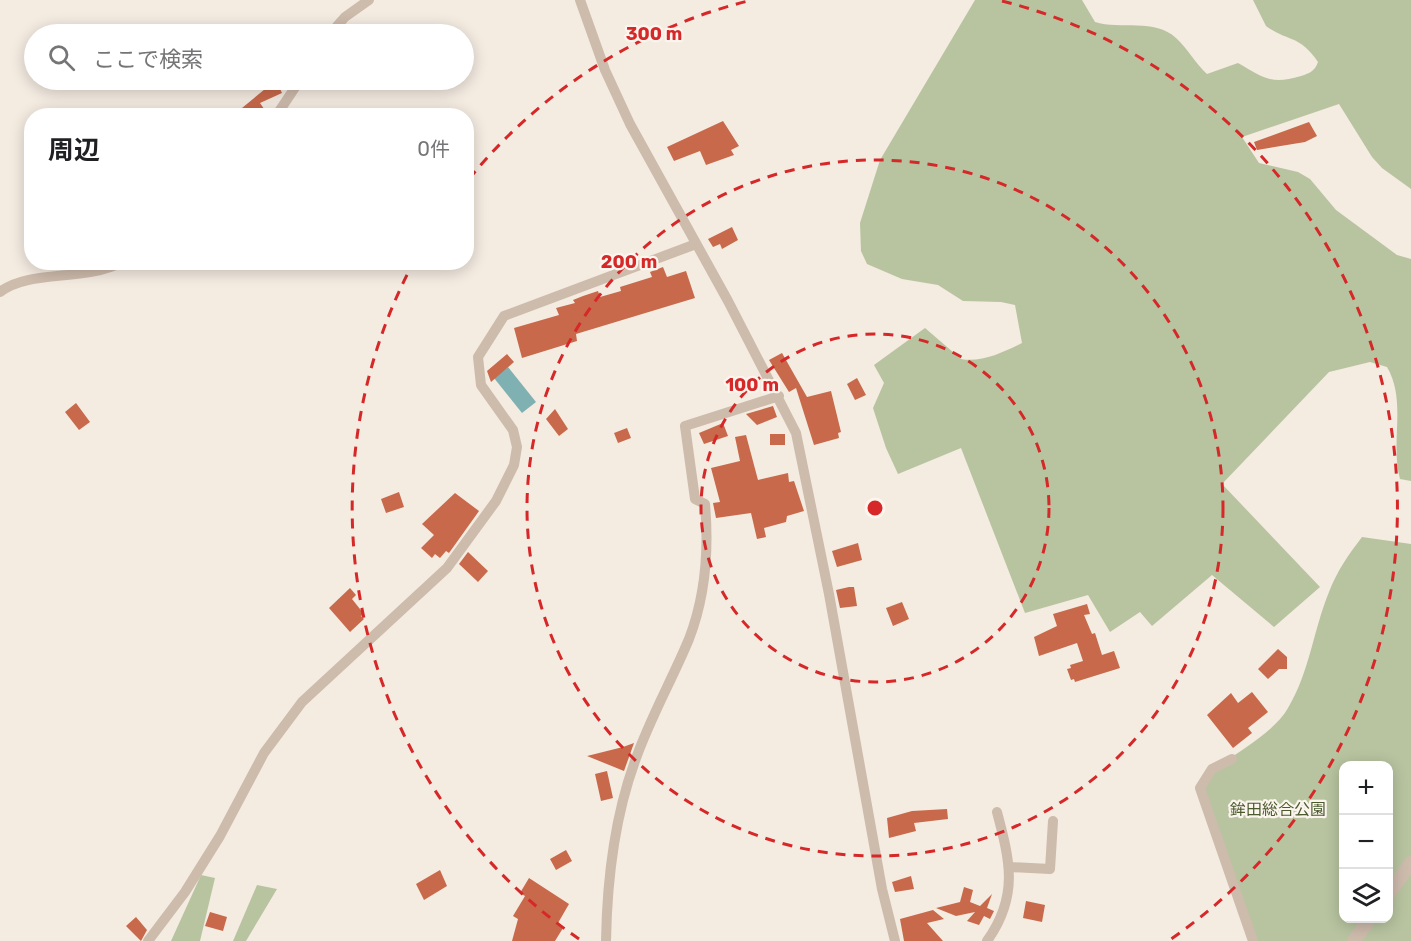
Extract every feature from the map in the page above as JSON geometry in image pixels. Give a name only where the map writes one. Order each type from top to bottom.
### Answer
[{"type":"street","points":[[339,24],[369,0]]},
{"type":"street","points":[[580,0],[589,32],[617,97],[779,396],[796,433],[882,889],[895,941]]},
{"type":"street","points":[[281,108],[293,90]]},
{"type":"street","points":[[148,941],[185,892],[220,836],[264,753],[302,702],[447,568],[496,501],[514,465],[517,447],[513,429],[481,385],[478,357],[504,316],[696,244]]},
{"type":"street","points":[[0,292],[29,280],[97,273],[104,270]]},
{"type":"street","points":[[606,941],[609,891],[625,792],[648,726],[689,639],[705,574],[708,538],[705,504],[695,500],[685,426],[779,396]]},
{"type":"street","points":[[1232,759],[1212,769],[1200,788],[1253,941]]},
{"type":"street","points":[[987,941],[999,924],[1006,906],[1010,867],[998,812]]},
{"type":"street","points":[[1010,867],[1050,868],[1053,821]]},
{"type":"street","points":[[1393,888],[1411,863]]},
{"type":"street","points":[[1354,941],[1367,923]]},
{"type":"green space","points":[[975,0],[1082,0],[1095,22],[1148,26],[1168,32],[1180,42],[1207,74],[1238,63],[1261,76],[1282,80],[1310,73],[1318,62],[1305,47],[1266,26],[1253,0],[1411,0],[1411,189],[1382,168],[1372,157],[1339,104],[1242,137],[1259,163],[1298,172],[1310,179],[1336,210],[1397,255],[1411,259],[1411,481],[1400,479],[1397,465],[1397,408],[1393,380],[1387,367],[1370,362],[1329,372],[1222,484],[1320,587],[1274,627],[1212,575],[1152,626],[1140,612],[1110,632],[1088,595],[1025,613],[961,448],[898,474],[886,448],[873,408],[884,383],[874,365],[925,328],[961,359],[984,358],[1022,343],[1015,305],[1001,302],[963,301],[938,285],[902,279],[867,264],[861,251],[860,223],[880,160]]},
{"type":"green space","name":"鉾田総合公園","points":[[1362,537],[1411,544],[1411,941],[1253,941],[1200,788],[1218,768],[1279,720],[1288,708],[1301,680],[1332,584]]},
{"type":"green space","points":[[201,875],[215,878],[200,941],[171,941]]},
{"type":"green space","points":[[257,885],[277,889],[246,941],[233,941]]},
{"type":"water","points":[[508,367],[536,402],[522,413],[494,378]]},
{"type":"building","points":[[264,90],[281,90],[282,93],[260,103],[263,108],[242,108]]},
{"type":"building","points":[[723,121],[739,146],[731,150],[734,155],[706,165],[700,151],[674,161],[667,147]]},
{"type":"building","points":[[1309,122],[1317,136],[1305,142],[1257,150],[1254,142]]},
{"type":"building","points":[[732,227],[738,240],[722,249],[720,244],[713,247],[708,239]]},
{"type":"building","points":[[663,267],[667,277],[686,271],[695,298],[576,334],[577,341],[522,358],[514,328],[559,315],[556,308],[575,303],[573,300],[583,296],[598,291],[600,297],[621,291],[620,287],[652,277],[650,272]]},
{"type":"building","points":[[782,353],[807,397],[831,391],[841,432],[838,433],[839,438],[814,445],[796,388],[789,392],[769,360]]},
{"type":"building","points":[[507,354],[514,362],[491,382],[487,371]]},
{"type":"building","points":[[857,378],[866,395],[855,400],[847,384]]},
{"type":"building","points":[[76,403],[90,422],[79,430],[65,412]]},
{"type":"building","points":[[773,406],[777,417],[757,425],[746,414]]},
{"type":"building","points":[[555,409],[568,429],[559,436],[546,419]]},
{"type":"building","points":[[723,423],[728,436],[704,444],[699,433]]},
{"type":"building","points":[[627,428],[631,438],[618,443],[614,433]]},
{"type":"building","points":[[770,434],[785,434],[785,445],[770,445]]},
{"type":"building","points":[[746,435],[758,480],[788,473],[789,482],[794,481],[804,511],[787,516],[786,522],[764,528],[766,537],[757,539],[751,513],[716,518],[713,503],[720,502],[711,468],[740,461],[735,437]]},
{"type":"building","points":[[399,492],[404,507],[386,513],[381,499]]},
{"type":"building","points":[[455,493],[479,511],[449,553],[446,551],[440,558],[435,554],[432,558],[421,548],[434,535],[422,524]]},
{"type":"building","points":[[858,543],[862,560],[837,567],[832,551]]},
{"type":"building","points":[[468,552],[488,571],[478,582],[459,564]]},
{"type":"building","points":[[854,587],[857,606],[840,608],[836,590]]},
{"type":"building","points":[[350,588],[356,595],[352,599],[364,614],[361,616],[364,619],[350,632],[329,608]]},
{"type":"building","points":[[902,602],[909,619],[893,626],[886,608]]},
{"type":"building","points":[[1087,604],[1090,614],[1084,615],[1092,634],[1095,633],[1102,655],[1114,651],[1120,668],[1075,682],[1074,679],[1071,680],[1067,669],[1071,668],[1070,665],[1083,661],[1077,643],[1039,656],[1034,637],[1057,626],[1053,614]]},
{"type":"building","points":[[1278,649],[1287,657],[1287,669],[1279,669],[1268,679],[1258,669]]},
{"type":"building","points":[[1252,692],[1268,712],[1248,728],[1252,733],[1233,748],[1207,715],[1231,693],[1238,703]]},
{"type":"building","points":[[634,743],[624,771],[587,756],[623,747]]},
{"type":"building","points":[[607,771],[613,798],[601,801],[595,774]]},
{"type":"building","points":[[947,809],[948,819],[914,823],[916,831],[889,838],[887,818],[912,811]]},
{"type":"building","points":[[566,850],[572,861],[556,870],[550,859]]},
{"type":"building","points":[[440,870],[447,886],[424,900],[416,884]]},
{"type":"building","points":[[911,876],[914,889],[895,892],[892,882]]},
{"type":"building","points":[[529,878],[569,904],[558,923],[563,928],[555,941],[512,941],[518,919],[513,916],[525,896],[520,893]]},
{"type":"building","points":[[964,887],[973,890],[970,902],[980,906],[992,894],[987,908],[994,911],[990,919],[984,916],[979,925],[967,921],[975,912],[956,916],[936,908],[960,902]]},
{"type":"building","points":[[1026,901],[1045,905],[1042,922],[1023,918]]},
{"type":"building","points":[[933,910],[944,919],[927,923],[943,941],[904,941],[900,919]]},
{"type":"building","points":[[210,912],[227,917],[223,931],[205,926]]},
{"type":"building","points":[[136,917],[147,930],[141,941],[126,926]]}]
